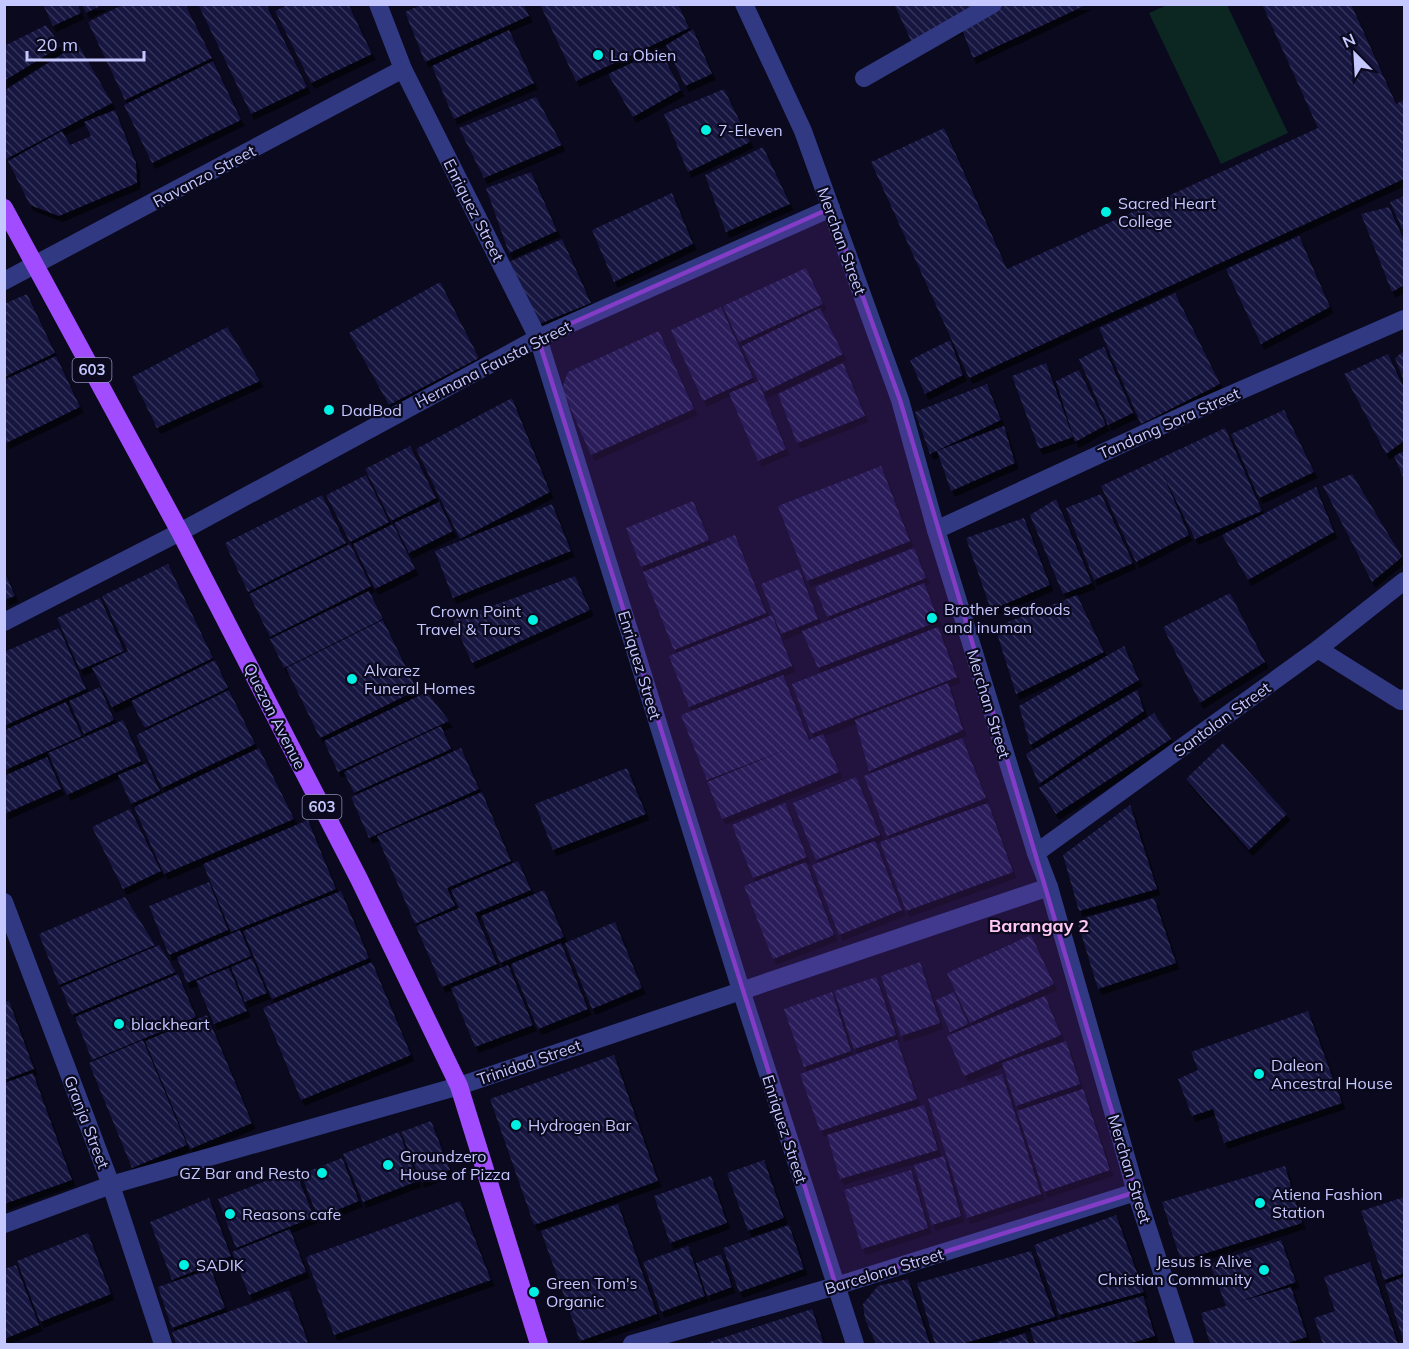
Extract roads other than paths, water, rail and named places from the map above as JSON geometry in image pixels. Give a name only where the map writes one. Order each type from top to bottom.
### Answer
[{"type":"main road","name":"Quezon Avenue","points":[[4,208],[180,532],[359,879],[459,1086],[538,1344]]},
{"type":"street","name":"Enriquez Street","points":[[378,4],[403,69],[538,338],[741,990],[855,1344]]},
{"type":"street","name":"Merchan Street","points":[[744,4],[803,131],[900,400],[936,530],[1036,854],[1049,887],[1136,1192],[1185,1344]]},
{"type":"street","points":[[864,78],[993,4]]},
{"type":"street","name":"Ravanzo Street","points":[[4,281],[403,69]]},
{"type":"street","name":"Hermana Fausta Street","points":[[4,622],[180,532],[538,338],[831,208]]},
{"type":"street","name":"Tandang Sora Street","points":[[936,530],[1191,412],[1404,319]]},
{"type":"street","name":"Santolan Street","points":[[1036,854],[1318,649],[1404,581]]},
{"type":"street","points":[[1318,649],[1401,701],[1404,698]]},
{"type":"street","name":"Trinidad Street","points":[[4,1224],[111,1185],[459,1086],[1049,887]]},
{"type":"street","name":"Granja Street","points":[[4,902],[111,1185],[164,1344]]},
{"type":"street","name":"Barcelona Street","points":[[632,1344],[836,1286],[1136,1192]]},
{"type":"place","name":"La Obien","points":[[598,55]]},
{"type":"place","name":"7-Eleven","points":[[706,130]]},
{"type":"place","name":"Sacred Heart College","points":[[1106,212]]},
{"type":"place","name":"DadBod","points":[[329,410]]},
{"type":"place","name":"Brother seafoods and inuman","points":[[932,618]]},
{"type":"place","name":"Crown Point Travel & Tours","points":[[533,620]]},
{"type":"place","name":"Alvarez Funeral Homes","points":[[352,679]]},
{"type":"place","name":"blackheart","points":[[119,1024]]},
{"type":"place","name":"Daleon Ancestral House","points":[[1259,1074]]},
{"type":"place","name":"Hydrogen Bar","points":[[516,1125]]},
{"type":"place","name":"Groundzero House of Pizza","points":[[388,1165]]},
{"type":"place","name":"GZ Bar and Resto","points":[[322,1173]]},
{"type":"place","name":"Atiena Fashion Station","points":[[1260,1203]]},
{"type":"place","name":"Reasons cafe","points":[[230,1214]]},
{"type":"place","name":"SADIK","points":[[184,1265]]},
{"type":"place","name":"Jesus is Alive Christian Community","points":[[1264,1270]]},
{"type":"place","name":"Green Tom's Organic","points":[[534,1292]]},
{"type":"district","name":"Barangay 2","points":[[1039,926]]}]
